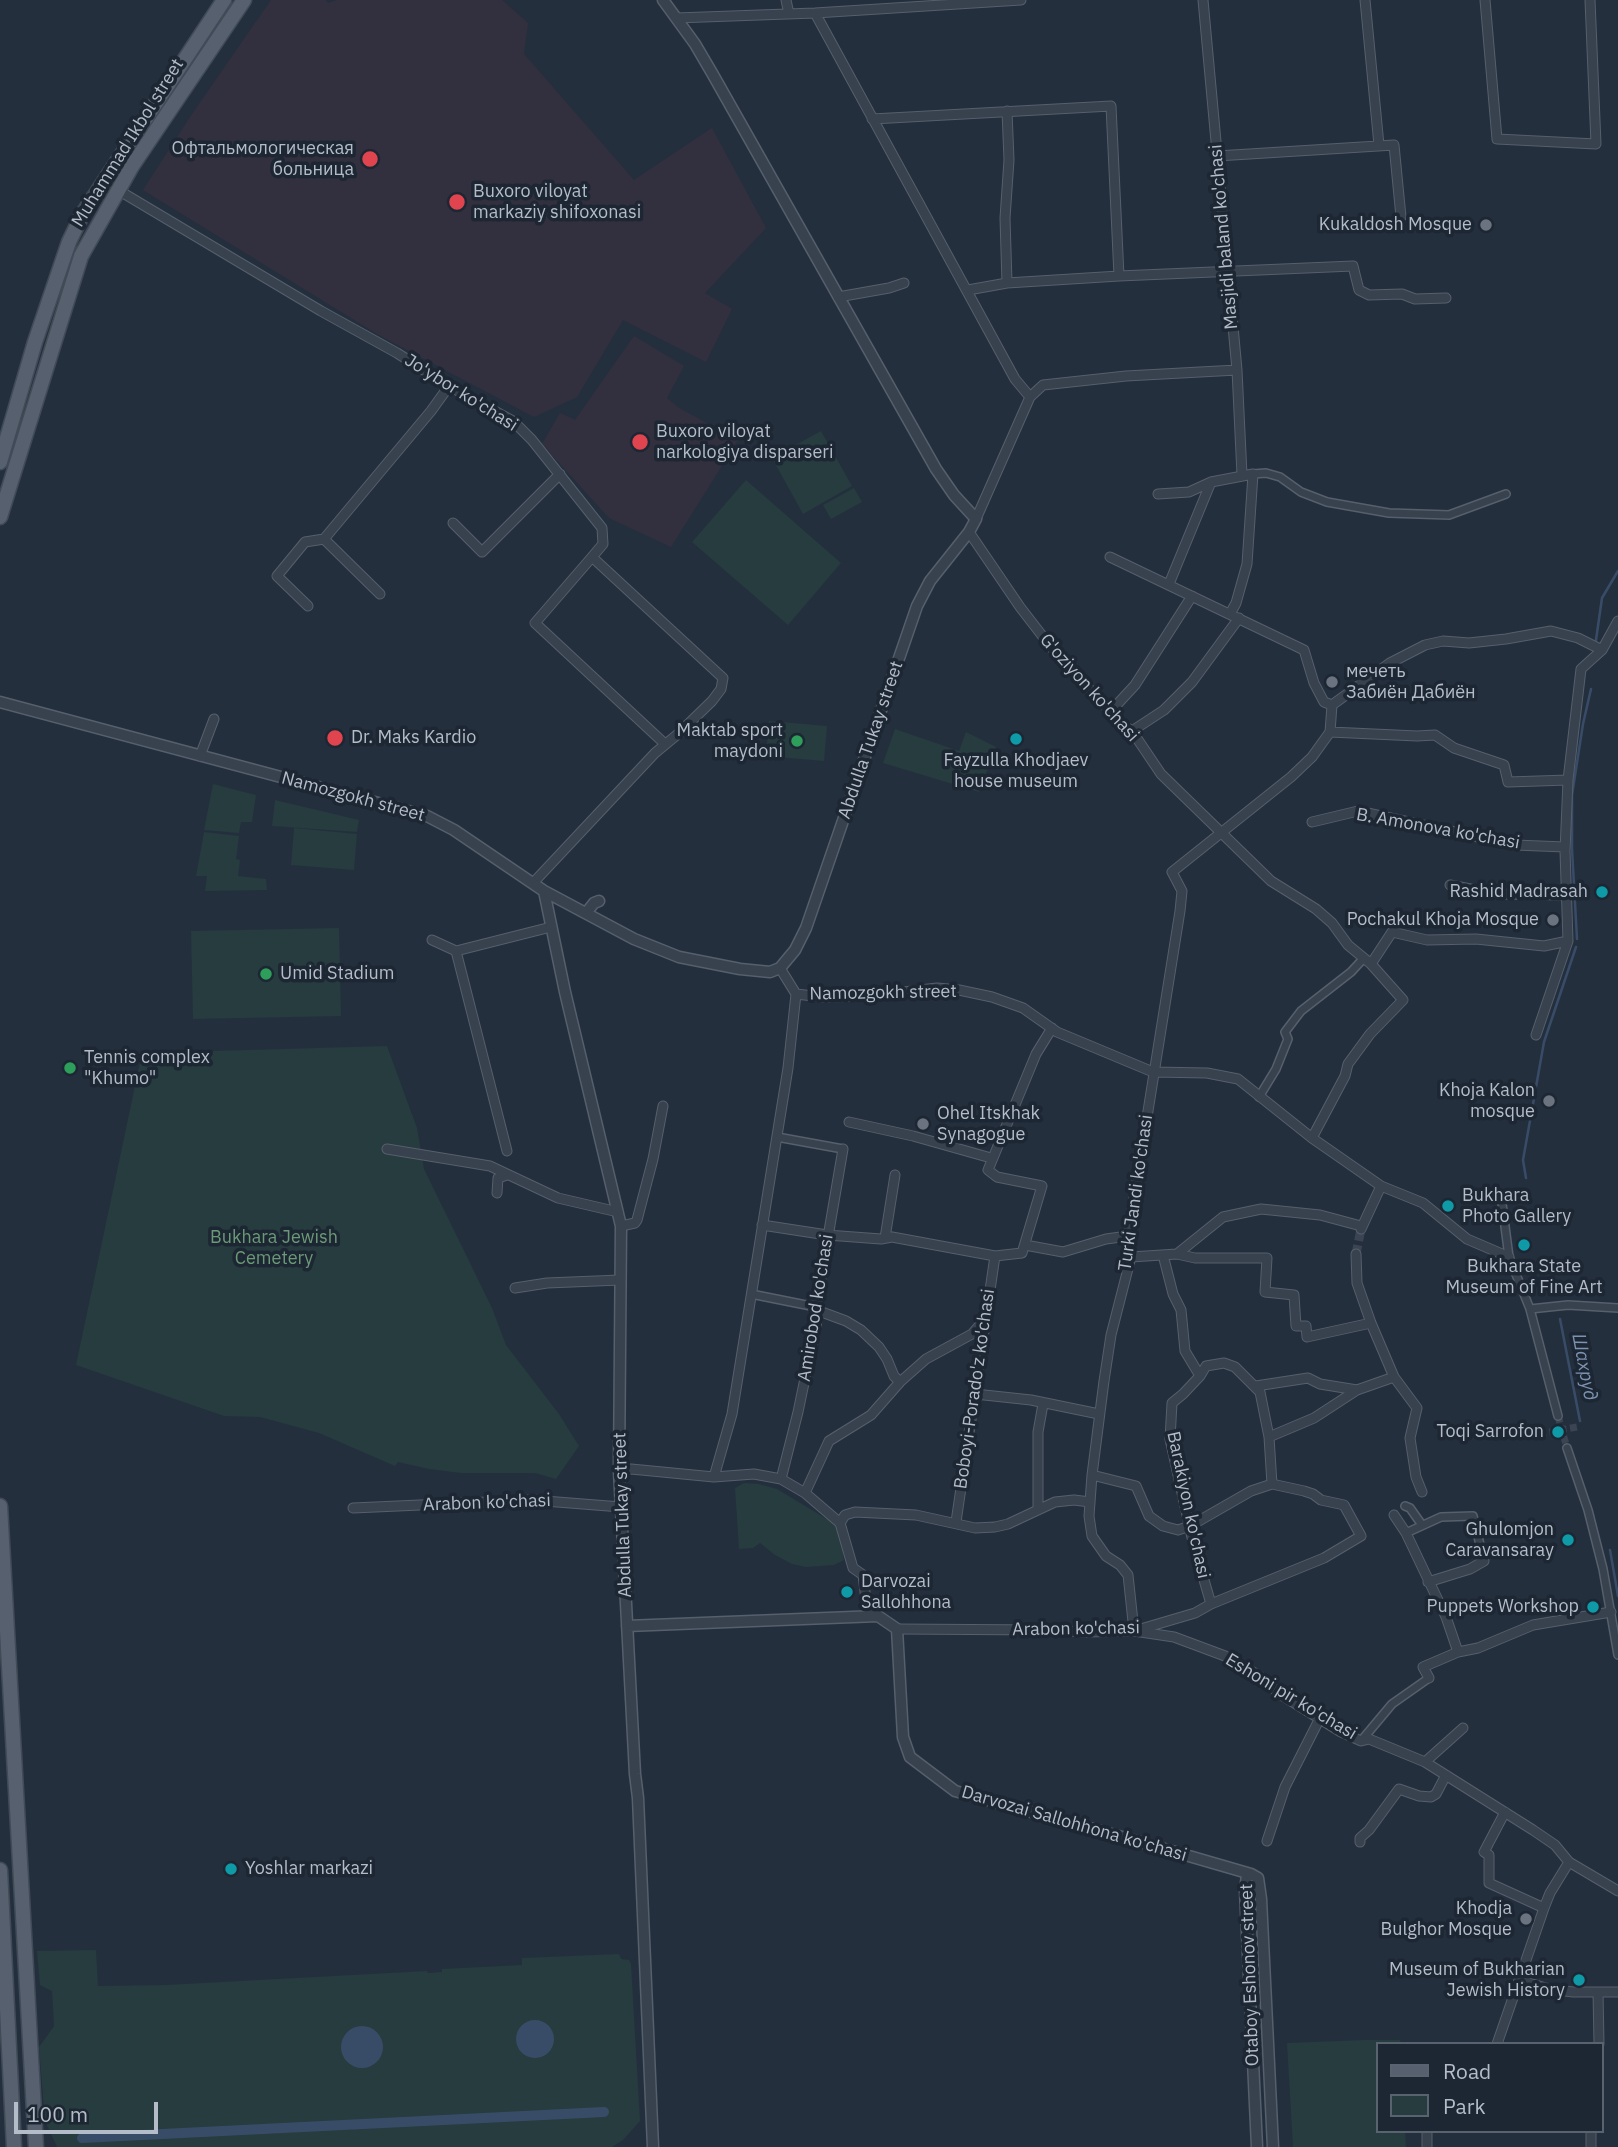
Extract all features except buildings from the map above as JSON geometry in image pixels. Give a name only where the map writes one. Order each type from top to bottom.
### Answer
[{"type":"main road","name":"Muhammad Ikbol street","points":[[0,463],[69,242],[82,215],[224,0]]},
{"type":"main road","name":"Muhammad Ikbol street","points":[[0,517],[81,256],[118,190],[244,0]]},
{"type":"main road","points":[[0,1506],[36,2147]]},
{"type":"main road","points":[[0,1870],[14,2147]]},
{"type":"main road","points":[[34,2119],[48,2147]]},
{"type":"main road","points":[[5,2147],[13,2128]]},
{"type":"street","points":[[663,0],[712,73],[936,469],[954,495],[976,519],[1030,397],[1043,385],[1126,376],[1237,370]]},
{"type":"street","points":[[786,0],[789,14]]},
{"type":"street","points":[[676,18],[815,13],[1021,0]]},
{"type":"street","name":"Masjidi baland ko'chasi","points":[[1203,0],[1237,370],[1242,475]]},
{"type":"street","points":[[1365,0],[1379,145]]},
{"type":"street","points":[[1485,0],[1497,139],[1596,144],[1590,0]]},
{"type":"street","points":[[815,13],[1016,379],[1030,397]]},
{"type":"street","points":[[872,119],[1111,106],[1119,275]]},
{"type":"street","points":[[1007,111],[1007,283]]},
{"type":"street","points":[[1217,156],[1394,145],[1401,218]]},
{"type":"street","name":"Jo'ybor ko'chasi","points":[[118,190],[513,421],[560,474],[602,528],[603,544],[592,557]]},
{"type":"street","points":[[968,290],[1007,283],[1119,275],[1353,267],[1359,290],[1369,295],[1402,294],[1415,299],[1446,298]]},
{"type":"street","points":[[838,297],[904,283]]},
{"type":"street","points":[[308,606],[277,576],[305,542],[324,540],[449,386]]},
{"type":"street","points":[[1158,494],[1189,492],[1211,482],[1266,473],[1280,477],[1301,492],[1326,502],[1402,514],[1449,515],[1506,494]]},
{"type":"street","points":[[453,523],[482,552],[560,474]]},
{"type":"street","points":[[1132,731],[1164,710],[1192,682],[1235,616],[1247,564],[1253,474]]},
{"type":"street","points":[[1169,584],[1211,482]]},
{"type":"street","name":"Abdulla Tukay street","points":[[780,968],[795,950],[806,928],[917,606],[930,581],[969,532],[976,519]]},
{"type":"street","name":"G'oziyon ko'chasi","points":[[969,532],[1054,652],[1132,731],[1161,774],[1271,881],[1316,909],[1332,923],[1348,945],[1404,1000],[1370,1034],[1348,1064],[1345,1076],[1312,1138]]},
{"type":"street","points":[[324,540],[380,594]]},
{"type":"street","points":[[533,883],[665,744],[712,701],[721,689],[723,678],[592,557],[535,623],[665,744]]},
{"type":"street","points":[[1111,557],[1304,650],[1314,683],[1324,702],[1332,705]]},
{"type":"street","points":[[1111,711],[1135,685],[1192,596]]},
{"type":"street","points":[[1536,1035],[1568,941],[1565,847],[1568,780],[1581,669],[1602,650],[1618,621]]},
{"type":"street","points":[[1222,832],[1312,757],[1330,732],[1332,705],[1390,663],[1425,645],[1443,641],[1469,643],[1551,631],[1578,638],[1602,650]]},
{"type":"street","name":"Namozgokh street","points":[[0,702],[427,816],[454,830],[544,891],[634,939],[679,957],[757,971],[770,972],[780,968],[796,994],[822,997],[870,996],[937,988],[958,990],[992,997],[1023,1008],[1052,1028],[1153,1072],[1207,1073],[1238,1079],[1312,1138],[1381,1186],[1423,1203],[1467,1239],[1509,1257]]},
{"type":"street","points":[[200,756],[214,719]]},
{"type":"street","points":[[1330,732],[1435,735],[1454,748],[1504,765],[1508,782],[1568,780]]},
{"type":"street","name":"B. Amonova ko'chasi","points":[[1312,822],[1358,811],[1516,845],[1565,847]]},
{"type":"street","name":"Turki Jandi ko'chasi","points":[[1134,1631],[1128,1575],[1120,1565],[1106,1556],[1092,1536],[1089,1516],[1092,1475],[1111,1335],[1131,1257],[1128,1236],[1181,911],[1182,891],[1172,872],[1222,832]]},
{"type":"street","points":[[1450,885],[1496,894],[1566,895]]},
{"type":"street","name":"Abdulla Tukay street","points":[[544,891],[621,1226],[619,1471],[639,1812],[653,2147]]},
{"type":"street","points":[[586,913],[599,901]]},
{"type":"street","points":[[432,940],[456,951],[551,927]]},
{"type":"street","points":[[1259,1097],[1276,1069],[1288,1039],[1284,1032],[1301,1011],[1367,961],[1392,932],[1427,940],[1476,939],[1544,946],[1568,941]]},
{"type":"street","points":[[456,951],[507,1152]]},
{"type":"street","points":[[714,1477],[732,1414],[788,1068],[796,994]]},
{"type":"street","points":[[762,1225],[827,1235],[885,1238],[995,1256],[1022,1253],[1042,1186],[991,1174],[988,1170],[1036,1054],[1052,1028]]},
{"type":"street","points":[[621,1226],[635,1223],[639,1217],[663,1106]]},
{"type":"street","points":[[849,1122],[913,1136],[991,1158]]},
{"type":"street","points":[[776,1137],[843,1149]]},
{"type":"street","points":[[387,1149],[490,1166],[563,1200],[618,1212]]},
{"type":"street","name":"Amirobod ko'chasi","points":[[780,1479],[799,1412],[843,1149]]},
{"type":"street","points":[[497,1193],[498,1178],[508,1175]]},
{"type":"street","points":[[885,1238],[895,1175]]},
{"type":"street","points":[[1178,1254],[1223,1217],[1261,1209],[1320,1215],[1361,1228],[1381,1186]]},
{"type":"street","points":[[1502,1196],[1509,1257],[1530,1309],[1558,1416]]},
{"type":"street","points":[[1025,1245],[1063,1252],[1106,1239],[1128,1236]]},
{"type":"street","points":[[1131,1257],[1178,1254],[1195,1258],[1267,1258],[1265,1292],[1294,1295],[1296,1326],[1306,1326],[1307,1337],[1371,1323]]},
{"type":"street","points":[[1356,1254],[1357,1283],[1371,1323],[1394,1377],[1416,1408],[1410,1438],[1416,1477],[1422,1492]]},
{"type":"street","points":[[1092,1475],[1136,1486],[1149,1516],[1163,1526],[1178,1530],[1190,1526],[1240,1496],[1272,1485],[1269,1437],[1260,1392],[1235,1367],[1224,1363],[1206,1366],[1200,1376],[1185,1351],[1181,1310],[1173,1294],[1163,1255]]},
{"type":"street","name":"Boboyi-Porado'z ko'chasi","points":[[956,1522],[995,1256]]},
{"type":"street","points":[[515,1288],[547,1283],[620,1280]]},
{"type":"street","points":[[751,1294],[817,1309],[846,1321],[861,1330],[879,1347],[900,1382]]},
{"type":"street","points":[[1530,1309],[1569,1305],[1618,1308]]},
{"type":"street","points":[[805,1493],[829,1441],[870,1415],[900,1382],[926,1359],[972,1334],[984,1320]]},
{"type":"street","name":"Barakiyon ko'chasi","points":[[1200,1376],[1170,1407],[1170,1439],[1211,1604]]},
{"type":"street","points":[[1269,1437],[1314,1418],[1357,1390],[1394,1377]]},
{"type":"street","points":[[1256,1387],[1308,1378],[1320,1384],[1357,1390]]},
{"type":"street","points":[[975,1394],[1099,1414]]},
{"type":"street","points":[[1038,1510],[1038,1432],[1043,1404]]},
{"type":"street","points":[[1567,1448],[1588,1510],[1603,1569],[1618,1655]]},
{"type":"street","points":[[619,1471],[631,1469],[714,1477],[754,1474],[780,1479],[805,1493],[840,1523],[853,1568],[861,1571],[863,1575],[866,1600],[878,1616],[897,1629]]},
{"type":"street","name":"Arabon ko'chasi","points":[[897,1629],[1134,1631],[1195,1613],[1324,1558],[1361,1536],[1344,1505],[1321,1500],[1304,1490],[1272,1485]]},
{"type":"street","name":"Arabon ko'chasi","points":[[353,1508],[532,1500],[621,1507]]},
{"type":"street","points":[[840,1523],[845,1515],[855,1512],[916,1515],[975,1528],[995,1527],[1055,1502],[1090,1502]]},
{"type":"street","points":[[1405,1506],[1410,1508],[1422,1525]]},
{"type":"street","points":[[1394,1515],[1406,1533],[1446,1617],[1458,1652]]},
{"type":"street","points":[[1406,1533],[1441,1517],[1473,1516],[1484,1561],[1471,1569],[1428,1582]]},
{"type":"street","points":[[1361,1741],[1392,1704],[1429,1678],[1423,1667],[1533,1625],[1611,1612]]},
{"type":"street","points":[[627,1626],[878,1616]]},
{"type":"street","name":"Darvozai Sallohhona ko'chasi","points":[[897,1629],[907,1749],[910,1757],[955,1791],[1251,1874]]},
{"type":"street","name":"Eshoni pir ko'chasi","points":[[1134,1631],[1174,1637],[1225,1656],[1258,1675],[1280,1694],[1340,1732],[1361,1741],[1369,1739],[1425,1762],[1555,1845],[1569,1862],[1618,1891]]},
{"type":"street","points":[[1267,1841],[1285,1787],[1320,1718]]},
{"type":"street","points":[[1425,1762],[1463,1728]]},
{"type":"street","points":[[1360,1842],[1360,1838],[1399,1789],[1431,1797],[1436,1794],[1446,1775]]},
{"type":"street","points":[[1505,1812],[1484,1852],[1489,1855],[1489,1882],[1544,1908]]},
{"type":"street","points":[[1498,2042],[1544,1908],[1569,1862]]},
{"type":"street","name":"Otaboy Eshonov street","points":[[1257,2147],[1245,1890],[1247,1875],[1251,1874],[1258,1878],[1260,1888],[1273,2147]]},
{"type":"street","points":[[1519,1980],[1549,1989],[1618,1992]]},
{"type":"street","points":[[1598,1992],[1599,2042]]},
{"type":"shaded area","name":"Buxoro viloyat markaziy shifoxonasi","points":[[271,0],[325,0],[329,3],[337,0],[502,0],[528,23],[524,54],[634,180],[712,128],[766,228],[705,293],[732,309],[706,362],[623,320],[577,397],[534,417],[377,334],[143,190]]},
{"type":"shaded area","name":"Buxoro viloyat narkologiya disparseri","points":[[634,336],[684,366],[667,398],[679,408],[738,440],[671,547],[609,518],[542,444],[560,413],[575,420]]},
{"type":"green space","points":[[821,431],[852,486],[803,514],[772,458]]},
{"type":"green space","points":[[746,480],[841,563],[788,625],[692,542]]},
{"type":"green space","points":[[854,488],[862,502],[831,519],[823,505]]},
{"type":"green space","name":"Maktab sport maydoni","points":[[769,721],[827,726],[824,761],[766,756]]},
{"type":"green space","points":[[895,729],[959,751],[966,732],[996,747],[979,792],[883,763]]},
{"type":"green space","points":[[213,784],[256,795],[252,822],[241,822],[239,833],[204,830]]},
{"type":"green space","points":[[275,800],[359,820],[357,832],[272,826]]},
{"type":"green space","points":[[294,828],[357,834],[354,870],[291,865]]},
{"type":"green space","points":[[204,832],[239,836],[236,859],[240,860],[238,876],[266,879],[267,890],[205,891],[207,876],[196,876]]},
{"type":"green space","name":"Umid Stadium","points":[[339,928],[341,1016],[193,1019],[191,931]]},
{"type":"green space","name":"Bukhara Jewish Cemetery","points":[[387,1046],[417,1128],[424,1169],[492,1308],[506,1345],[559,1414],[579,1446],[556,1479],[535,1473],[461,1473],[398,1462],[395,1466],[319,1433],[260,1417],[224,1416],[76,1365],[142,1053]]},
{"type":"green space","points":[[744,1483],[777,1489],[835,1524],[839,1529],[844,1560],[834,1565],[806,1567],[792,1564],[760,1543],[753,1548],[739,1549],[735,1488]]},
{"type":"green space","points":[[96,1950],[98,1986],[428,1973],[442,1972],[442,1969],[522,1965],[522,1958],[619,1954],[621,1959],[629,1960],[631,1964],[640,2121],[623,2140],[612,2147],[57,2147],[45,2121],[39,2047],[54,2026],[52,1991],[40,1985],[37,1951]]},
{"type":"green space","points":[[1400,2040],[1376,2042],[1376,2133],[1405,2133],[1406,2147],[1293,2147],[1287,2043]]},
{"type":"water","points":[[535,2020],[549,2025],[554,2039],[549,2053],[535,2058],[521,2053],[516,2039],[521,2025]]},
{"type":"water","points":[[362,2026],[377,2032],[383,2047],[377,2062],[362,2068],[347,2062],[341,2047],[347,2032]]},
{"type":"waterway","points":[[1596,640],[1602,598],[1618,571]]},
{"type":"waterway","points":[[1577,939],[1572,795],[1591,689]]},
{"type":"waterway","points":[[1526,1178],[1523,1160],[1544,1042],[1576,947]]},
{"type":"waterway","name":"Шахруд","points":[[1560,1319],[1580,1421]]},
{"type":"waterway","name":"Шахруд","points":[[1610,1550],[1618,1596]]},
{"type":"waterway","points":[[82,2138],[604,2112]]},
{"type":"tunnel","points":[[1356,1254],[1361,1229]]},
{"type":"tunnel","points":[[1558,1416],[1567,1448]]},
{"type":"tunnel","points":[[1539,1434],[1577,1427]]},
{"type":"place","name":"Офтальмологическая больница","points":[[370,159]]},
{"type":"place","name":"Buxoro viloyat markaziy shifoxonasi","points":[[457,202]]},
{"type":"place","name":"Kukaldosh Mosque","points":[[1486,225]]},
{"type":"place","name":"Buxoro viloyat narkologiya disparseri","points":[[640,442]]},
{"type":"place","name":"мечеть Забиён Дабиён","points":[[1332,682]]},
{"type":"place","name":"Dr. Maks Kardio","points":[[335,738]]},
{"type":"place","name":"Fayzulla Khodjaev house museum","points":[[1016,739]]},
{"type":"place","name":"Maktab sport maydoni","points":[[797,741]]},
{"type":"place","name":"Rashid Madrasah","points":[[1602,892]]},
{"type":"place","name":"Pochakul Khoja Mosque","points":[[1553,920]]},
{"type":"place","name":"Umid Stadium","points":[[266,974]]},
{"type":"place","name":"Tennis complex \"Khumo\"","points":[[70,1068]]},
{"type":"place","name":"Khoja Kalon mosque","points":[[1549,1101]]},
{"type":"place","name":"Ohel Itskhak Synagogue","points":[[923,1124]]},
{"type":"place","name":"Bukhara Photo Gallery","points":[[1448,1206]]},
{"type":"place","name":"Bukhara State Museum of Fine Art","points":[[1524,1245]]},
{"type":"place","name":"Toqi Sarrofon","points":[[1558,1432]]},
{"type":"place","name":"Ghulomjon Caravansaray","points":[[1568,1540]]},
{"type":"place","name":"Darvozai Sallohhona","points":[[847,1592]]},
{"type":"place","name":"Puppets Workshop","points":[[1593,1607]]},
{"type":"place","name":"Yoshlar markazi","points":[[231,1869]]},
{"type":"place","name":"Khodja Bulghor Mosque","points":[[1526,1919]]},
{"type":"place","name":"Museum of Bukharian Jewish History","points":[[1579,1980]]}]
